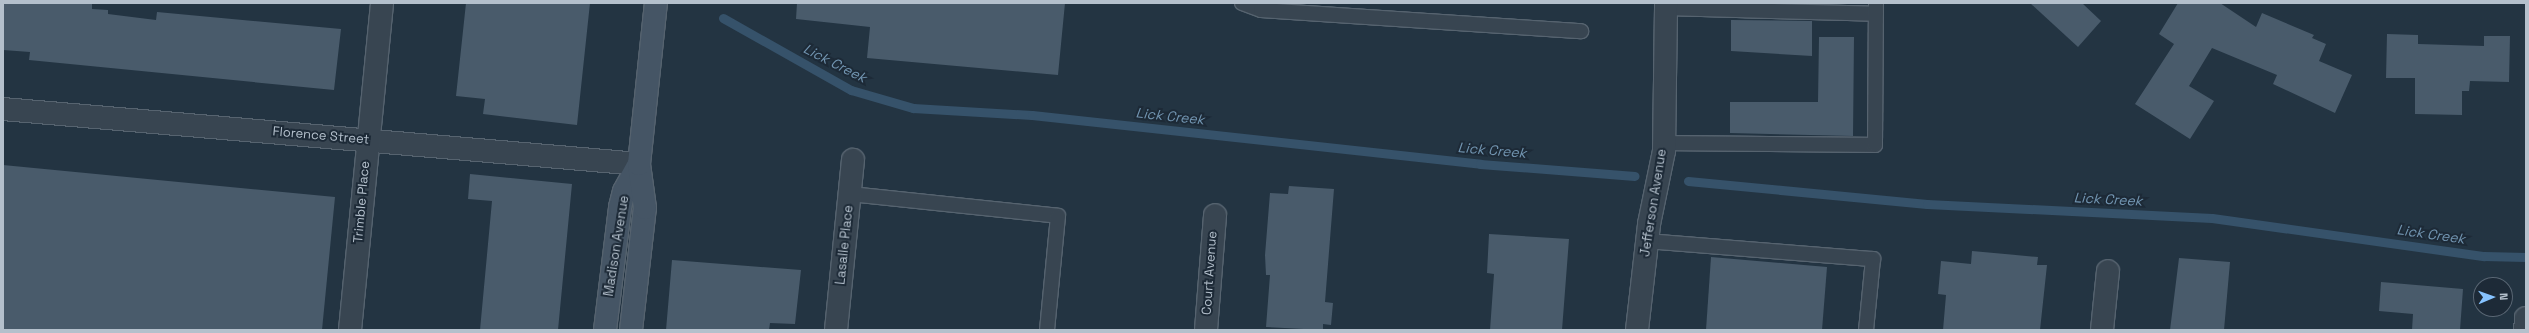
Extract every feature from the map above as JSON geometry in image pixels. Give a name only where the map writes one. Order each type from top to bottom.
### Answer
[{"type":"street","name":"Trimble Place","points":[[350,330],[382,3]]},
{"type":"street","name":"Madison Avenue","points":[[631,330],[645,208],[639,164],[656,3]]},
{"type":"street","name":"Jefferson Avenue","points":[[1637,330],[1647,241],[1664,143],[1666,5]]},
{"type":"street","name":"Florence Street","points":[[3,109],[639,164]]},
{"type":"street","name":"Lasalle Place","points":[[836,330],[853,160]]},
{"type":"street","name":"Madison Avenue","points":[[605,330],[620,207],[624,191],[639,164]]},
{"type":"street","name":"Court Avenue","points":[[1206,330],[1215,215]]},
{"type":"street","points":[[2102,330],[2108,271]]},
{"type":"street","points":[[2525,330],[2526,318]]},
{"type":"lane","points":[[1242,3],[1261,10],[1580,31]]},
{"type":"lane","points":[[1664,143],[1875,145],[1876,9],[1666,5]]},
{"type":"lane","points":[[850,194],[1058,216],[1047,330]]},
{"type":"lane","points":[[1647,241],[1874,259],[1866,330]]},
{"type":"building","points":[[3,3],[92,3],[92,9],[108,10],[108,14],[156,20],[157,12],[341,29],[334,90],[29,60],[30,52],[3,50]]},
{"type":"building","points":[[466,3],[590,3],[577,125],[483,114],[485,99],[456,96]]},
{"type":"building","points":[[797,3],[1065,3],[1058,75],[867,58],[870,27],[796,19]]},
{"type":"building","points":[[2030,3],[2082,3],[2101,21],[2078,47]]},
{"type":"building","points":[[2178,3],[2220,3],[2256,27],[2262,13],[2314,35],[2312,38],[2326,44],[2319,61],[2352,75],[2335,113],[2273,84],[2277,75],[2212,48],[2189,86],[2214,101],[2190,139],[2135,104],[2174,44],[2159,34]]},
{"type":"building","points":[[1731,20],[1812,21],[1812,56],[1731,51]]},
{"type":"building","points":[[2387,34],[2418,35],[2418,44],[2484,46],[2484,36],[2510,36],[2509,82],[2470,81],[2469,91],[2462,91],[2462,115],[2415,114],[2415,78],[2386,78]]},
{"type":"building","points":[[1819,37],[1854,37],[1853,136],[1730,133],[1730,102],[1818,102]]},
{"type":"building","points":[[3,165],[335,197],[322,330],[3,330]]},
{"type":"building","points":[[470,174],[572,184],[558,330],[480,330],[492,201],[468,199]]},
{"type":"building","points":[[1289,186],[1334,189],[1325,302],[1333,303],[1331,325],[1323,324],[1323,330],[1266,327],[1270,275],[1266,275],[1265,255],[1270,193],[1288,194]]},
{"type":"building","points":[[1489,234],[1569,239],[1562,330],[1490,330],[1494,274],[1487,273]]},
{"type":"building","points":[[1972,251],[2038,257],[2037,265],[2047,265],[2040,330],[1943,330],[1946,295],[1938,294],[1941,261],[1971,264]]},
{"type":"building","points":[[1711,257],[1827,267],[1822,330],[1706,330]]},
{"type":"building","points":[[2179,258],[2230,262],[2224,330],[2170,330]]},
{"type":"building","points":[[672,260],[801,270],[795,324],[770,323],[769,330],[666,330]]},
{"type":"building","points":[[2381,282],[2463,289],[2460,330],[2412,330],[2413,314],[2379,311]]},
{"type":"waterway","name":"Lick Creek","points":[[723,18],[851,90],[913,108],[1032,115],[1480,164],[1635,176]]},
{"type":"waterway","name":"Lick Creek","points":[[1688,181],[1927,204],[2212,218],[2484,256],[2526,257]]}]
